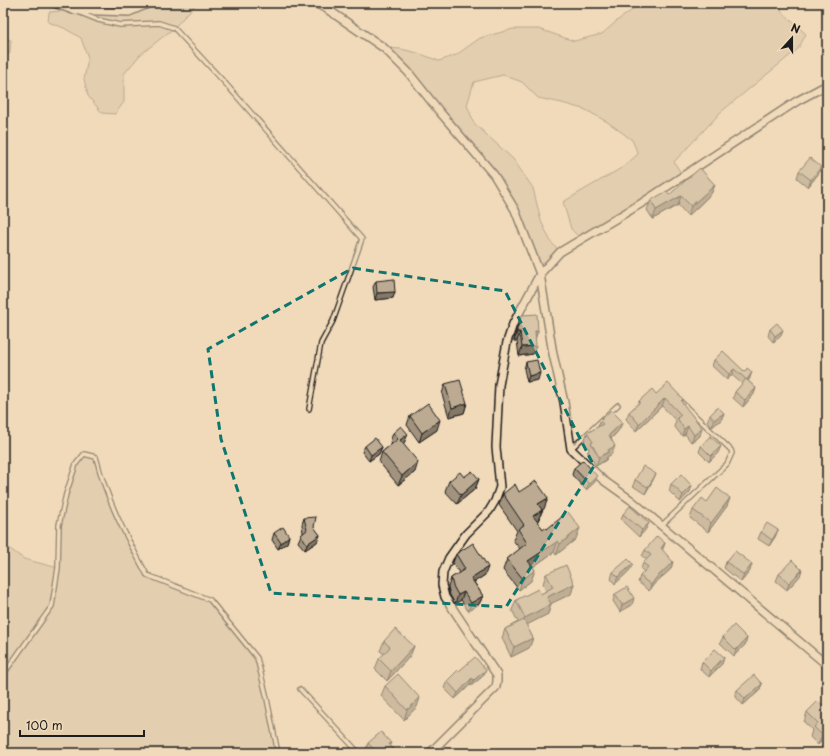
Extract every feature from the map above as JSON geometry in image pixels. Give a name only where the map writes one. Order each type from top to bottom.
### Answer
[{"type":"street","points":[[54,3],[73,10],[129,12],[150,3]]},
{"type":"street","points":[[315,3],[327,9],[384,48],[408,72],[438,111],[494,175],[515,210],[540,274],[553,354],[564,402],[571,449],[603,480],[631,500],[827,665]]},
{"type":"street","points":[[430,753],[496,687],[497,675],[445,597],[442,585],[443,572],[449,558],[466,534],[489,511],[495,501],[500,487],[496,446],[499,385],[507,342],[513,324],[540,274],[560,252],[642,203],[798,101],[827,85]]},
{"type":"lane","points":[[73,10],[98,20],[120,25],[159,23],[174,28],[225,83],[362,239],[333,321],[320,343],[309,409]]},
{"type":"lane","points":[[661,526],[727,464],[732,453],[731,450],[675,396]]},
{"type":"lane","points":[[571,449],[618,405]]},
{"type":"lane","points":[[3,675],[52,606],[58,568],[59,525],[66,494],[76,464],[84,454],[96,457],[100,475],[116,516],[147,575],[210,600],[257,658],[278,753]]},
{"type":"lane","points":[[300,689],[359,753]]},
{"type":"highlighted area","points":[[353,268],[505,291],[594,466],[506,607],[271,593],[221,439],[208,349]]},
{"type":"shaded area","points":[[87,3],[197,3],[174,28],[140,55],[124,74],[124,102],[115,114],[102,113],[88,96],[84,79],[88,58],[81,38],[64,28],[48,22],[49,12],[73,10]]},
{"type":"shaded area","points":[[642,3],[780,3],[781,11],[806,34],[798,49],[722,111],[674,162],[683,176],[581,239],[571,229],[563,202],[623,167],[638,154],[632,140],[609,123],[586,110],[538,98],[522,82],[503,75],[474,82],[467,105],[474,123],[513,159],[533,188],[541,221],[551,242],[560,252],[540,274],[515,210],[494,175],[384,48],[401,49],[418,53],[439,61],[456,55],[480,38],[513,29],[539,29],[574,41],[602,34],[618,20]]},
{"type":"shaded area","points":[[3,39],[11,40],[10,53],[3,58]]},
{"type":"shaded area","points":[[84,454],[96,457],[116,516],[147,575],[210,600],[257,658],[278,753],[3,753],[3,544],[24,559],[58,568],[60,524],[65,493],[76,466]]},
{"type":"building","points":[[810,158],[821,167],[811,180],[799,171]]},
{"type":"building","points":[[700,168],[715,185],[691,206],[681,196],[656,210],[651,200],[667,191],[669,195]]},
{"type":"building","points":[[394,279],[395,292],[377,293],[376,281]]},
{"type":"building","points":[[537,314],[538,331],[535,331],[536,346],[522,347],[520,332],[517,332],[521,317],[522,315]]},
{"type":"building","points":[[777,323],[783,330],[775,336],[770,329]]},
{"type":"building","points":[[723,351],[745,372],[747,368],[752,372],[747,380],[734,369],[729,374],[714,360]]},
{"type":"building","points":[[537,360],[540,373],[529,376],[526,362]]},
{"type":"building","points":[[746,379],[756,388],[745,400],[735,392]]},
{"type":"building","points":[[460,380],[467,403],[452,408],[445,384]]},
{"type":"building","points":[[668,383],[683,399],[681,401],[702,428],[694,435],[688,426],[684,429],[677,418],[681,415],[665,398],[639,424],[629,412],[652,389],[656,394]]},
{"type":"building","points":[[428,403],[440,420],[422,433],[410,416]]},
{"type":"building","points":[[718,407],[724,413],[714,420],[710,415]]},
{"type":"building","points":[[611,410],[623,422],[609,435],[615,446],[608,450],[609,452],[599,457],[591,443],[593,442],[587,433],[603,424],[600,421]]},
{"type":"building","points":[[401,426],[408,434],[400,440],[418,462],[402,476],[382,452],[398,439],[393,433]]},
{"type":"building","points":[[710,436],[721,446],[711,456],[701,446]]},
{"type":"building","points":[[375,438],[382,447],[371,455],[365,446]]},
{"type":"building","points":[[583,460],[597,476],[589,484],[574,468]]},
{"type":"building","points":[[643,466],[656,474],[648,487],[635,480]]},
{"type":"building","points":[[472,471],[479,479],[461,495],[449,481],[460,472],[464,477]]},
{"type":"building","points":[[681,474],[692,486],[683,495],[671,484]]},
{"type":"building","points":[[536,481],[548,498],[538,504],[542,510],[533,516],[543,529],[545,527],[547,529],[568,512],[580,528],[560,544],[558,541],[528,561],[535,570],[523,579],[507,559],[527,543],[518,529],[524,525],[503,494],[515,484],[519,492]]},
{"type":"building","points":[[717,488],[730,498],[711,523],[693,510],[702,498],[707,502]]},
{"type":"building","points":[[630,506],[649,523],[642,530],[623,514]]},
{"type":"building","points":[[316,517],[314,527],[320,535],[307,544],[301,535],[307,530],[304,518]]},
{"type":"building","points":[[767,523],[778,530],[772,540],[761,532]]},
{"type":"building","points":[[283,527],[289,536],[281,543],[274,533]]},
{"type":"building","points":[[657,536],[665,543],[661,548],[673,562],[656,578],[651,585],[640,576],[648,567],[643,563],[651,555],[645,550]]},
{"type":"building","points":[[473,543],[488,567],[471,578],[483,596],[471,603],[464,592],[458,595],[451,578],[465,569],[456,554]]},
{"type":"building","points":[[735,551],[752,564],[744,575],[726,562]]},
{"type":"building","points":[[628,559],[633,564],[618,577],[613,572]]},
{"type":"building","points":[[792,560],[802,570],[789,583],[779,574]]},
{"type":"building","points":[[566,565],[574,584],[547,597],[551,604],[525,618],[516,600],[538,589],[541,594],[553,587],[546,574]]},
{"type":"building","points":[[627,587],[634,598],[622,605],[615,594]]},
{"type":"building","points":[[524,620],[533,638],[514,647],[505,629]]},
{"type":"building","points":[[734,625],[747,638],[736,650],[723,637]]},
{"type":"building","points":[[395,629],[414,646],[391,671],[379,659],[390,647],[384,641]]},
{"type":"building","points":[[715,649],[724,657],[711,671],[702,662]]},
{"type":"building","points":[[475,657],[486,670],[474,680],[472,678],[458,693],[447,681]]},
{"type":"building","points":[[398,674],[420,698],[407,710],[385,686]]},
{"type":"building","points":[[754,675],[762,684],[745,699],[737,690]]},
{"type":"building","points":[[818,701],[827,709],[827,729],[822,735],[814,727],[818,723],[807,712]]},
{"type":"building","points":[[381,732],[391,743],[389,744],[397,753],[377,753],[368,743]]}]
